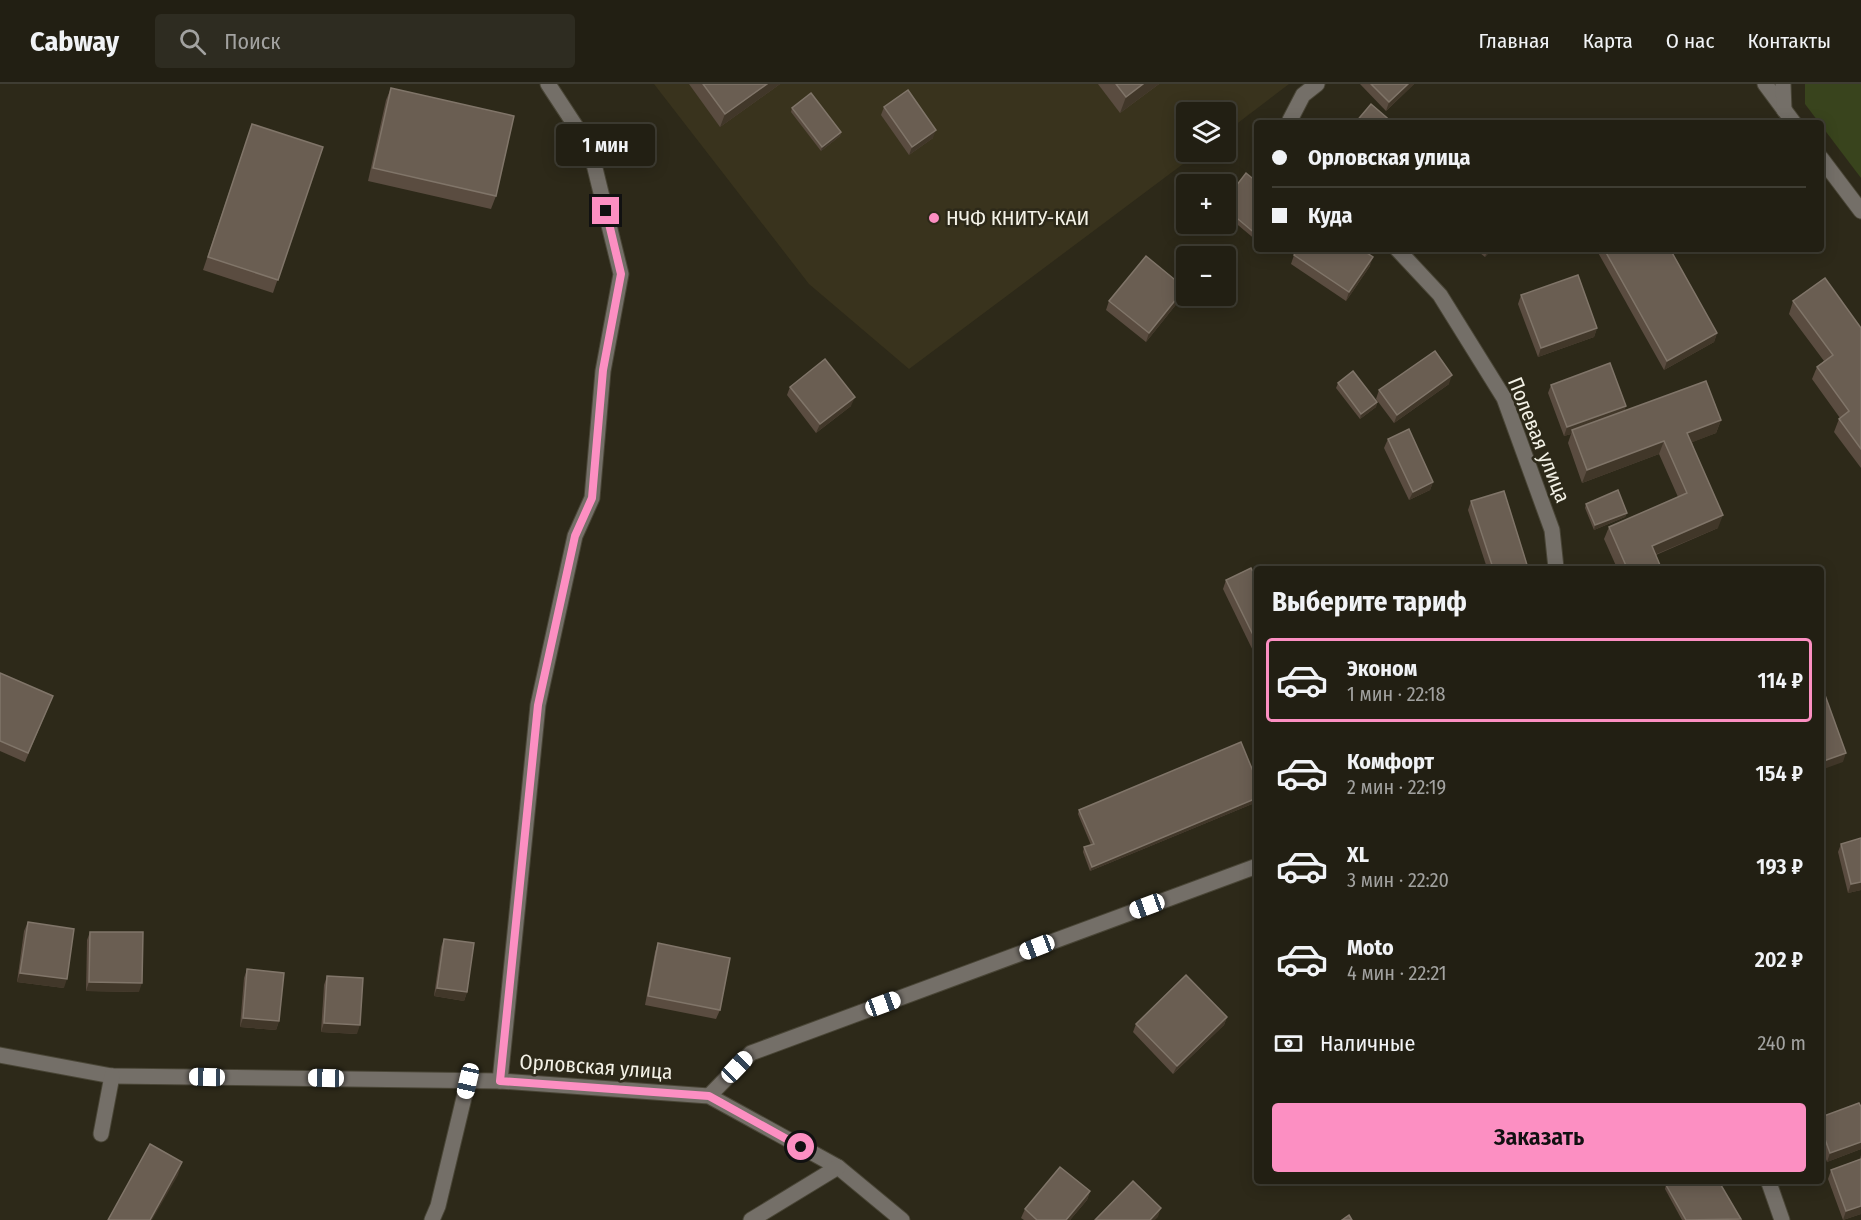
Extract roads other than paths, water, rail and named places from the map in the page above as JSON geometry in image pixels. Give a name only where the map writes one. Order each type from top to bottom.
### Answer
[{"type":"street","points":[[500,1081],[538,705],[575,536],[592,498],[603,370],[621,274],[590,148],[548,84]]},
{"type":"street","points":[[1290,120],[1303,95],[1317,84]]},
{"type":"street","points":[[1765,84],[1792,120]]},
{"type":"street","points":[[1783,84],[1784,110]]},
{"type":"street","points":[[1824,162],[1861,211]]},
{"type":"street","name":"Полевая улица","points":[[1400,252],[1440,295],[1504,398],[1552,530],[1556,566]]},
{"type":"street","points":[[709,1096],[751,1053],[1254,867]]},
{"type":"street","name":"Орловская улица","points":[[0,1055],[112,1076],[500,1081],[709,1096],[838,1167],[902,1220]]},
{"type":"street","points":[[101,1134],[112,1076]]},
{"type":"street","points":[[432,1220],[438,1206],[468,1081]]},
{"type":"street","points":[[751,1220],[838,1167]]},
{"type":"street","points":[[1769,1184],[1782,1220]]},
{"type":"place","name":"НЧФ КНИТУ-КАИ","points":[[934,218]]}]
